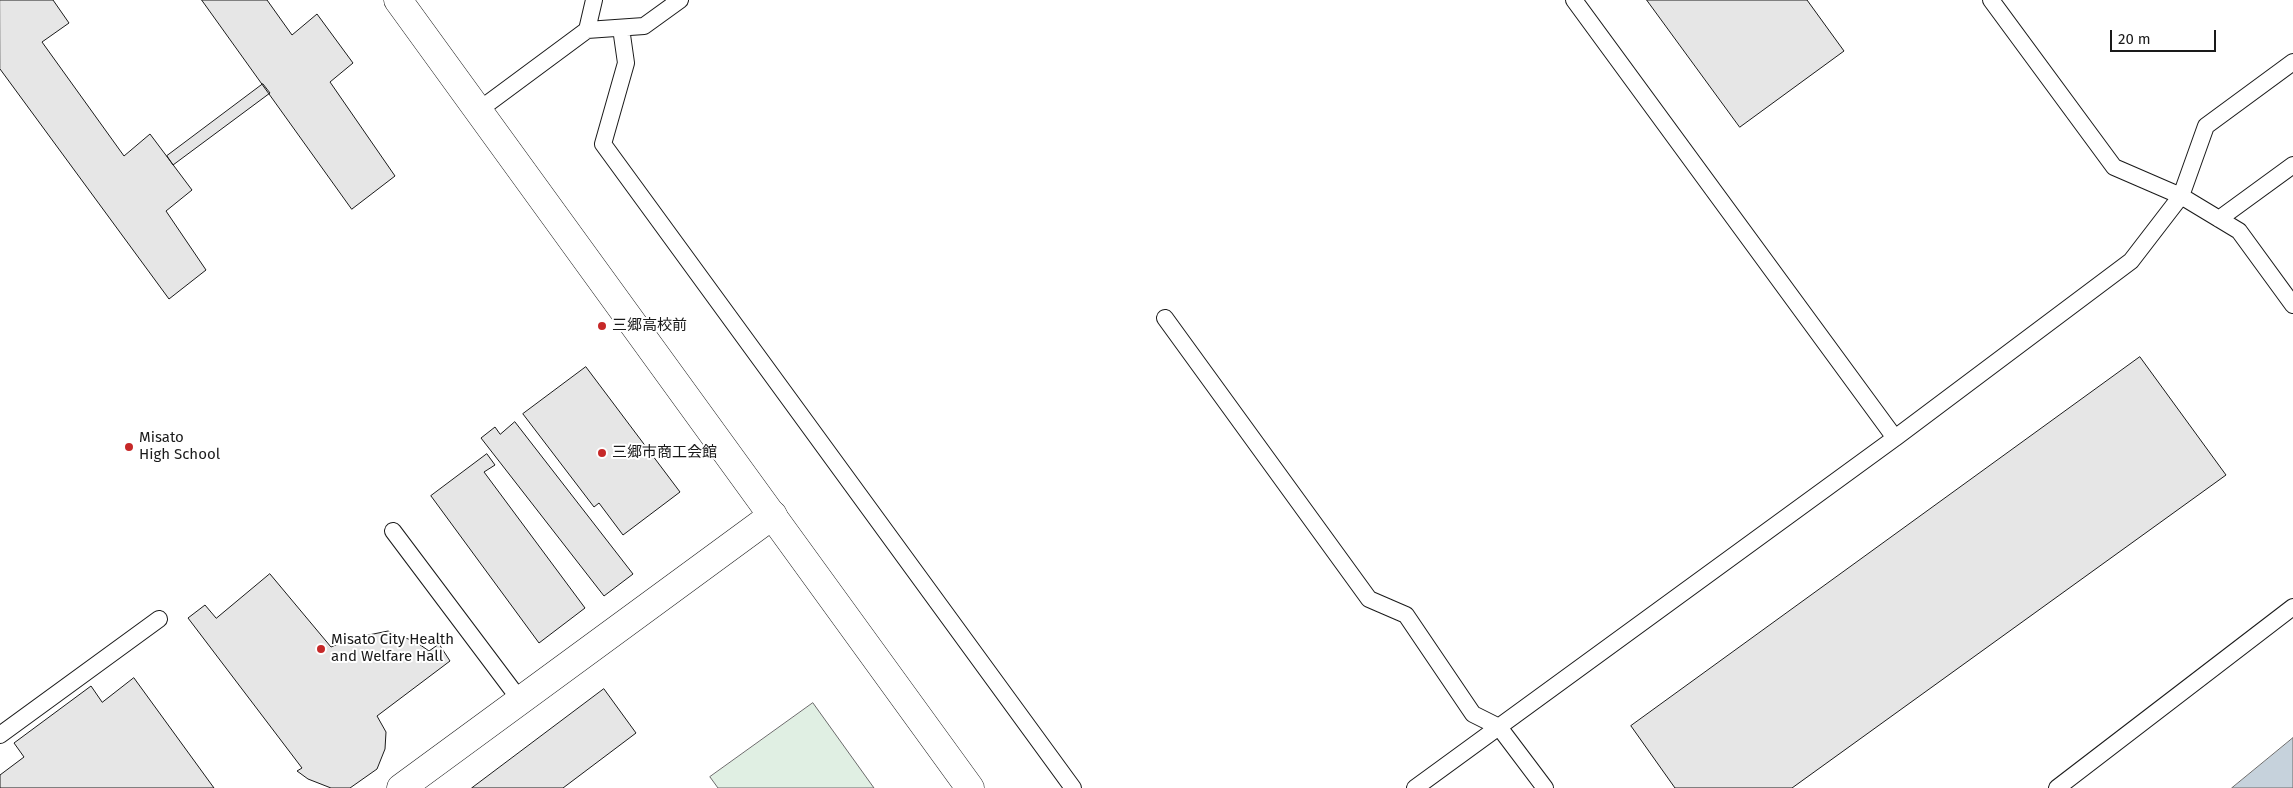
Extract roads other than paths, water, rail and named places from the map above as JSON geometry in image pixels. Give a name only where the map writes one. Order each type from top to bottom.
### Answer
[{"type":"street","points":[[398,0],[970,788]]},
{"type":"street","points":[[401,788],[773,515]]},
{"type":"lane","points":[[587,30],[594,0]]},
{"type":"lane","points":[[479,110],[587,30],[644,26],[680,0]]},
{"type":"lane","points":[[1574,0],[1895,438]]},
{"type":"lane","points":[[1991,0],[2114,167],[2181,196],[2239,231],[2293,306]]},
{"type":"lane","points":[[621,28],[626,63],[603,144],[1073,788]]},
{"type":"lane","points":[[1415,788],[1895,438],[2131,261],[2181,196],[2206,126],[2293,62]]},
{"type":"lane","points":[[2219,219],[2293,166]]},
{"type":"lane","points":[[1165,318],[1370,599],[1406,615],[1472,714],[1499,727],[1545,788]]},
{"type":"lane","points":[[393,531],[520,700]]},
{"type":"lane","points":[[2057,788],[2293,607]]},
{"type":"lane","points":[[0,735],[159,619]]},
{"type":"place","name":"三郷高校前","points":[[602,326]]},
{"type":"place","name":"Misato High School","points":[[129,447]]},
{"type":"place","name":"三郷市商工会館","points":[[602,453]]},
{"type":"place","name":"Misato City Health and Welfare Hall","points":[[321,649]]}]
